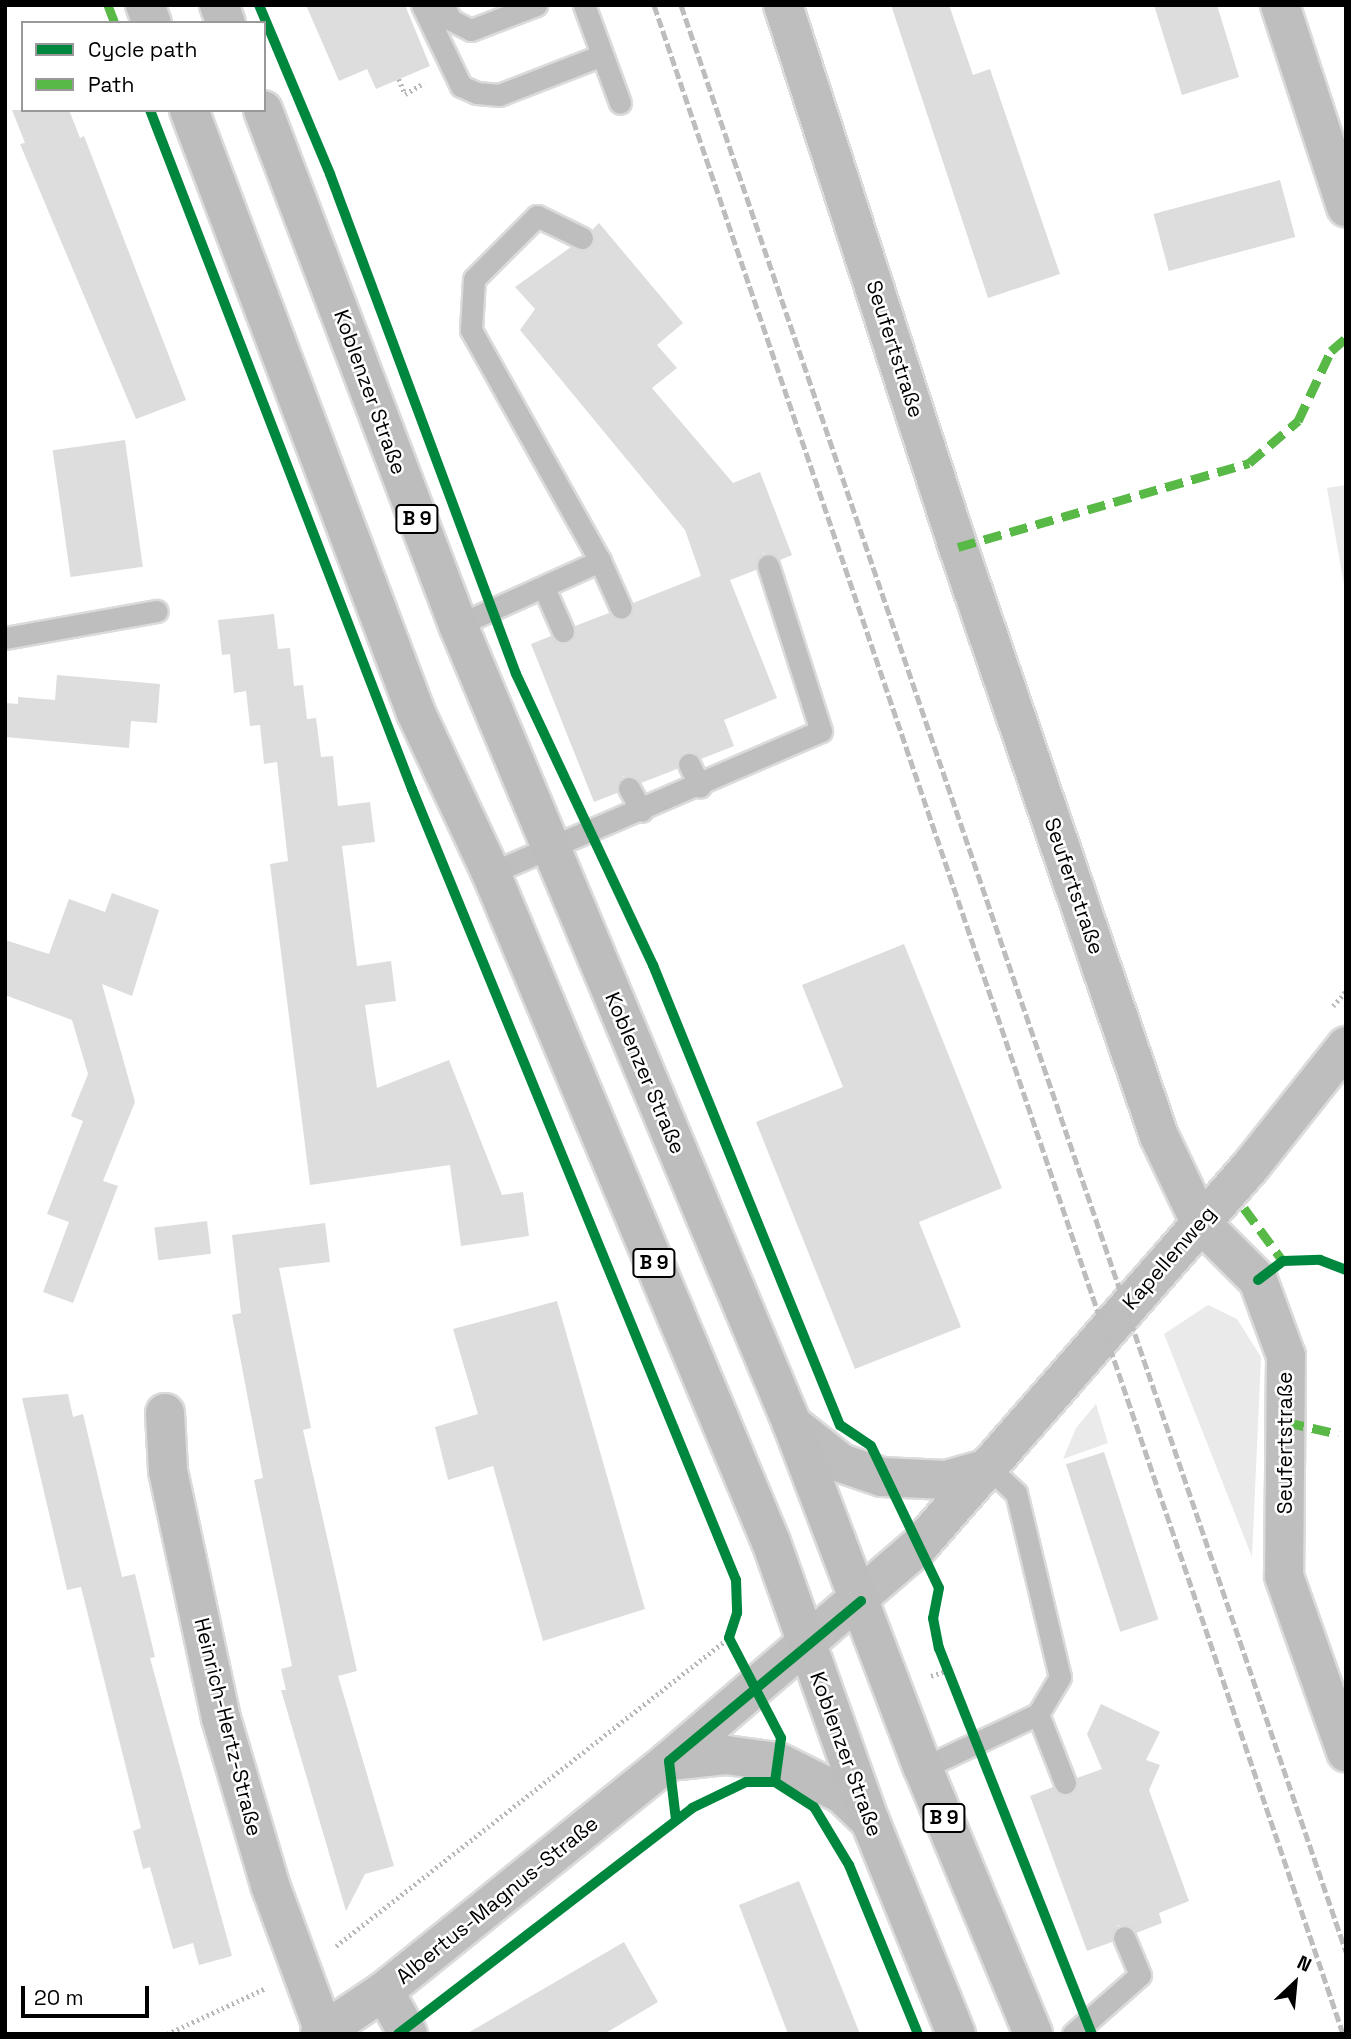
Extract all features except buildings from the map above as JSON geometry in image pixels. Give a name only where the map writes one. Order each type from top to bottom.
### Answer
[{"type":"main road","name":"Koblenzer Straße","points":[[190,112],[416,713],[491,873],[779,1561],[870,1821],[956,2034]]},
{"type":"main road","name":"Koblenzer Straße","points":[[263,112],[458,625],[792,1424],[923,1768],[1033,2034]]},
{"type":"street","name":"Seufertstraße","points":[[783,5],[958,547],[1159,1136],[1200,1222],[1258,1280],[1286,1356],[1284,1576],[1346,1752]]},
{"type":"street","points":[[1280,5],[1346,207]]},
{"type":"street","name":"Kapellenweg","points":[[807,1646],[861,1601],[989,1468],[1200,1222],[1346,1046]]},
{"type":"street","name":"Heinrich-Hertz-Straße","points":[[164,1413],[168,1471],[221,1718],[298,1969],[322,2033]]},
{"type":"street","points":[[792,1424],[841,1464],[882,1477],[946,1480],[989,1468]]},
{"type":"street","name":"Albertus-Magnus-Straße","points":[[322,2033],[384,1991],[807,1646]]},
{"type":"street","points":[[669,1761],[726,1755],[778,1762],[842,1794],[870,1821]]},
{"type":"street","points":[[384,1991],[408,2034]]},
{"type":"lane","points":[[422,5],[461,86],[477,93],[499,95],[602,55]]},
{"type":"lane","points":[[443,5],[451,20],[471,30],[536,5]]},
{"type":"lane","points":[[584,5],[620,103]]},
{"type":"lane","points":[[582,238],[537,216],[474,279],[471,330],[600,561],[621,608]]},
{"type":"lane","points":[[458,625],[545,590],[600,561]]},
{"type":"lane","points":[[491,873],[551,851],[700,787],[821,731],[768,565]]},
{"type":"lane","points":[[545,590],[563,631]]},
{"type":"lane","points":[[5,638],[157,611]]},
{"type":"lane","points":[[689,764],[700,787]]},
{"type":"lane","points":[[629,788],[642,811]]},
{"type":"lane","points":[[923,1768],[1038,1714],[1060,1677],[1016,1493],[989,1468]]},
{"type":"lane","points":[[1038,1714],[1065,1783]]},
{"type":"lane","points":[[1073,2034],[1140,1975],[1124,1937]]},
{"type":"path","points":[[167,2034],[298,1969],[488,1832],[729,1638]]},
{"type":"shaded area","points":[[1346,485],[1346,596],[1327,488]]},
{"type":"shaded area","points":[[1208,1305],[1237,1319],[1261,1357],[1252,1557],[1164,1334]]},
{"type":"shaded area","points":[[1096,1404],[1108,1443],[1063,1459],[1076,1428]]},
{"type":"railway","points":[[654,5],[1343,2034]]},
{"type":"railway","points":[[681,5],[1346,1952]]},
{"type":"marked path","points":[[108,5],[114,21]]},
{"type":"marked path","points":[[958,547],[1249,463],[1298,421],[1331,351],[1346,338]]},
{"type":"marked path","points":[[1244,1208],[1283,1261]]},
{"type":"marked path","points":[[1286,1422],[1339,1434]]},
{"type":"cycle path","points":[[259,5],[266,21]]},
{"type":"cycle path","points":[[266,22],[330,174],[516,674],[653,965],[840,1425],[871,1446],[939,1588],[933,1618],[939,1648],[1092,2034]]},
{"type":"cycle path","points":[[151,112],[412,789],[736,1580],[737,1613],[729,1638],[781,1738],[775,1782],[814,1807],[849,1865],[918,2034]]},
{"type":"cycle path","points":[[1258,1280],[1283,1261],[1320,1260],[1346,1270]]},
{"type":"cycle path","points":[[676,1820],[669,1761],[861,1601]]},
{"type":"cycle path","points":[[398,2034],[692,1808],[746,1782],[775,1782]]}]
